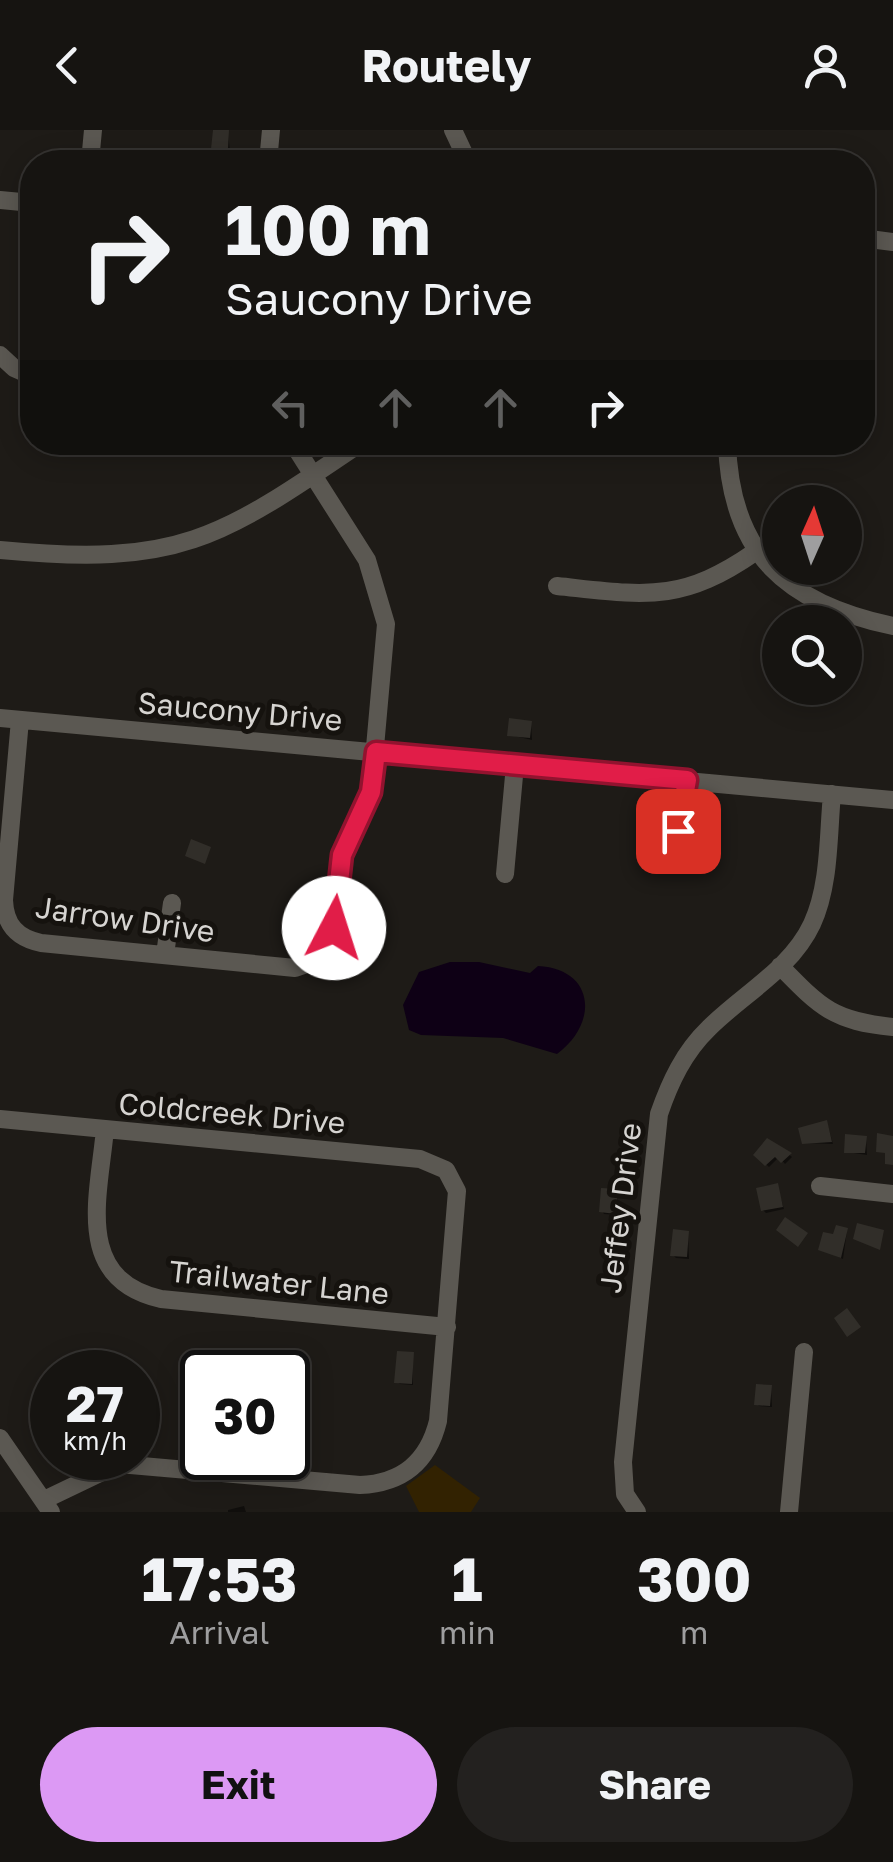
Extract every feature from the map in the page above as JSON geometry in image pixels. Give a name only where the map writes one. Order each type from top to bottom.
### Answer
[{"type":"street","points":[[0,355],[20,371]]},
{"type":"street","points":[[300,455],[367,560],[379,594],[386,659],[376,752]]},
{"type":"street","points":[[0,550],[122,556],[179,547],[232,527],[343,455]]},
{"type":"street","points":[[728,455],[732,498],[756,552],[815,603],[893,626]]},
{"type":"street","points":[[558,586],[643,595],[670,593],[696,587],[756,552]]},
{"type":"street","name":"Saucony Drive","points":[[0,718],[893,800]]},
{"type":"street","name":"Jarrow Drive","points":[[20,720],[4,900],[11,928],[27,940],[41,943],[295,968],[321,959],[332,938],[342,855],[371,792],[376,752]]},
{"type":"street","points":[[505,874],[516,765]]},
{"type":"street","points":[[665,847],[678,831],[687,780]]},
{"type":"street","name":"Jeffey Drive","points":[[634,1509],[622,1480],[622,1462],[660,1114],[668,1086],[697,1041],[799,945],[820,903],[832,794]]},
{"type":"street","points":[[166,956],[172,903]]},
{"type":"street","points":[[780,966],[829,1014],[849,1022],[893,1027]]},
{"type":"street","name":"Coldcreek Drive","points":[[0,1119],[420,1159],[438,1165],[452,1178],[458,1206],[447,1327]]},
{"type":"street","name":"Trailwater Lane","points":[[105,1129],[96,1222],[100,1249],[112,1274],[134,1291],[160,1299],[447,1327]]},
{"type":"street","points":[[820,1186],[893,1194]]},
{"type":"street","points":[[0,1438],[48,1505],[119,1464],[360,1485],[396,1478],[413,1469],[434,1439],[447,1327]]},
{"type":"street","points":[[790,1512],[804,1352]]},
{"type":"shaded area","points":[[450,962],[479,962],[530,973],[538,966],[557,969],[580,987],[585,1000],[580,1028],[557,1054],[503,1038],[421,1035],[409,1030],[403,1005],[419,972]]},
{"type":"shaded area","points":[[435,1465],[480,1498],[471,1512],[419,1512],[406,1486]]},
{"type":"building","points":[[213,130],[229,130],[228,150],[211,149]]},
{"type":"building","points":[[509,718],[532,721],[530,738],[507,736]]},
{"type":"building","points":[[191,839],[211,847],[205,864],[185,856]]},
{"type":"building","points":[[827,1120],[832,1142],[802,1144],[798,1128]]},
{"type":"building","points":[[877,1133],[893,1136],[893,1165],[885,1164],[885,1153],[876,1152]]},
{"type":"building","points":[[845,1134],[867,1136],[865,1153],[844,1153]]},
{"type":"building","points":[[767,1138],[792,1153],[781,1163],[775,1157],[765,1166],[753,1155]]},
{"type":"building","points":[[778,1183],[783,1207],[761,1211],[756,1188]]},
{"type":"building","points":[[601,1188],[618,1189],[616,1214],[599,1212]]},
{"type":"building","points":[[785,1217],[808,1233],[798,1247],[776,1230]]},
{"type":"building","points":[[857,1223],[884,1230],[880,1250],[853,1239]]},
{"type":"building","points":[[836,1225],[848,1228],[841,1258],[818,1250],[823,1232],[833,1234]]},
{"type":"building","points":[[673,1229],[689,1231],[687,1257],[670,1256]]},
{"type":"building","points":[[847,1308],[861,1327],[847,1337],[834,1318]]},
{"type":"building","points":[[397,1351],[414,1352],[412,1384],[394,1383]]},
{"type":"building","points":[[756,1384],[772,1385],[770,1406],[754,1405]]},
{"type":"route","points":[[334,928],[342,855],[368,802],[376,752],[687,780],[678,831]]}]
